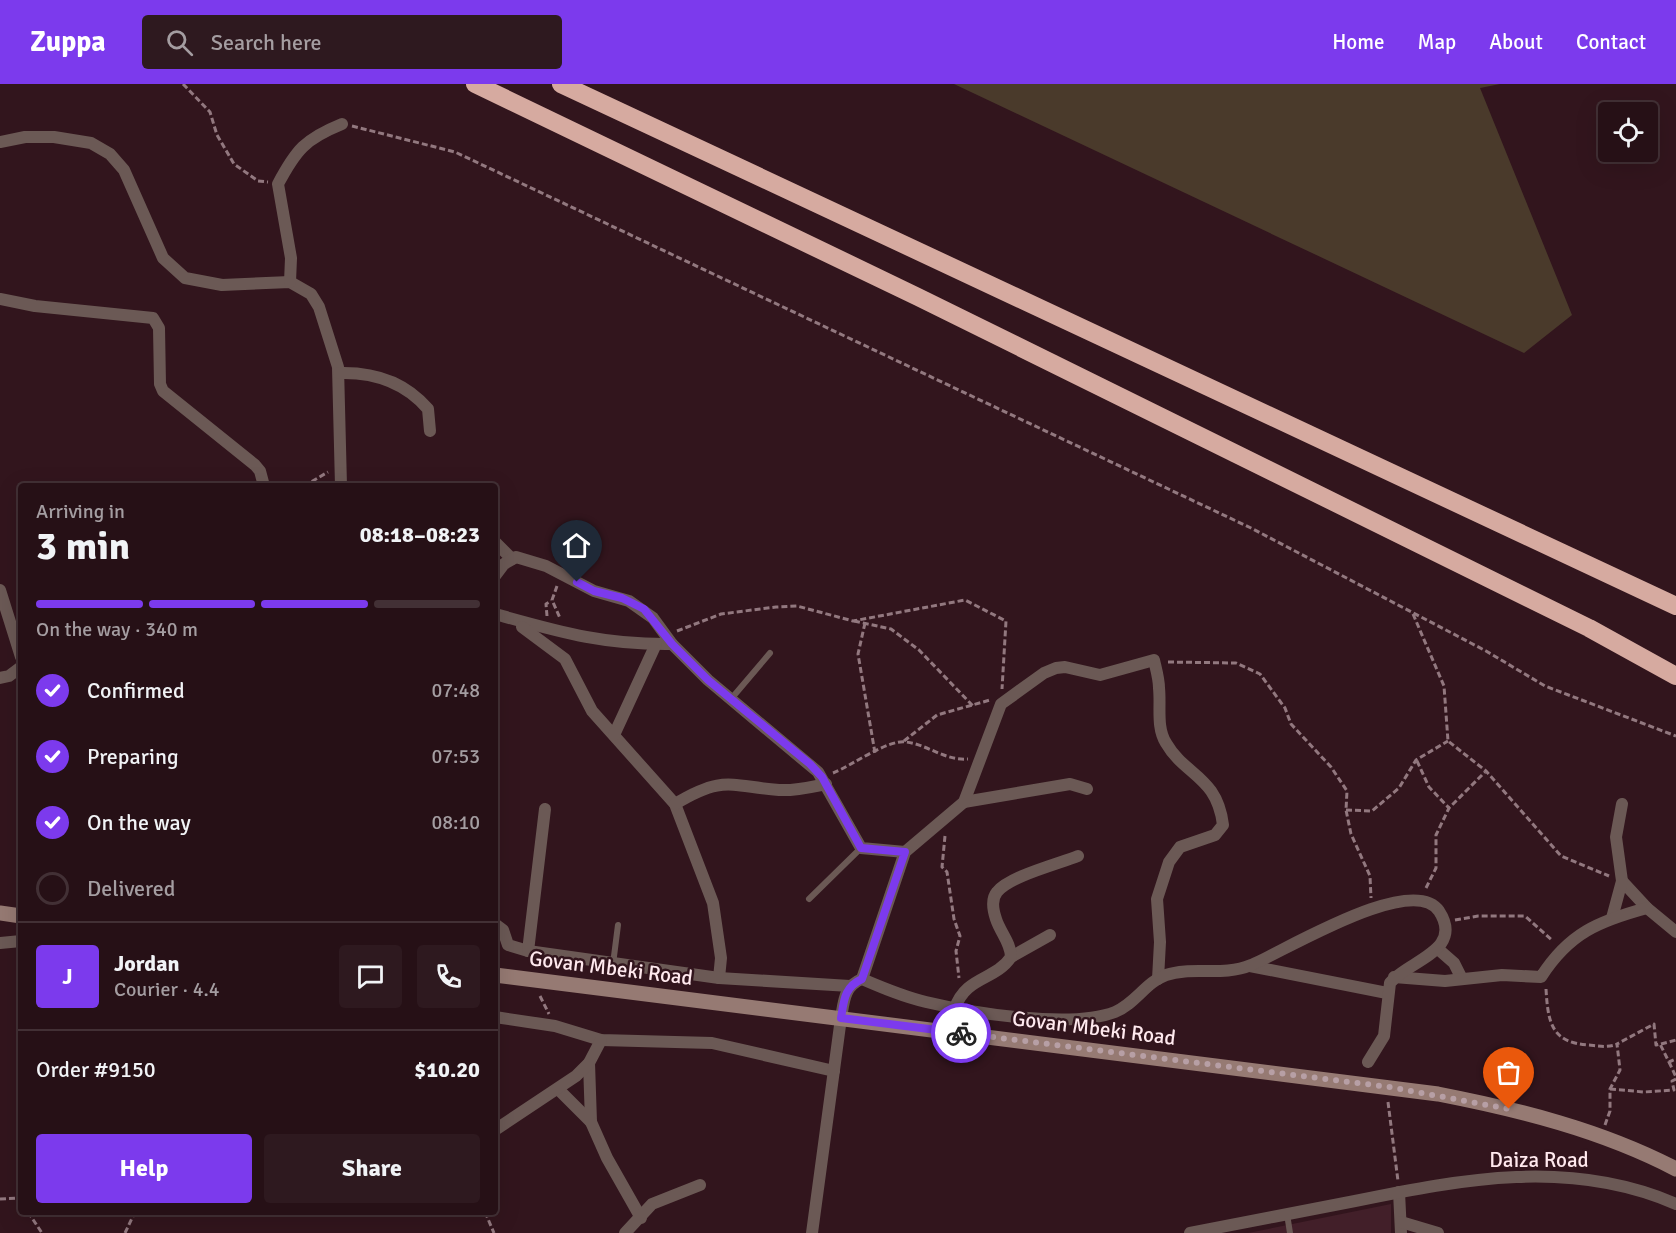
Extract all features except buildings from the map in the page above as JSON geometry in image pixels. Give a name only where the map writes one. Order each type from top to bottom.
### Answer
[{"type":"highway","points":[[476,84],[908,292],[1588,628],[1676,676]]},
{"type":"highway","points":[[561,84],[1676,606]]},
{"type":"highway","points":[[1588,628],[1676,665]]},
{"type":"main road","points":[[0,913],[18,916]]},
{"type":"main road","name":"Govan Mbeki Road","points":[[498,975],[1389,1087],[1531,1114],[1601,1137],[1676,1169]]},
{"type":"street","points":[[290,282],[291,258],[278,184],[302,145],[322,132],[342,124]]},
{"type":"street","points":[[0,142],[25,137],[54,137],[91,143],[110,154],[124,171],[163,258],[185,279],[222,285],[290,282],[311,294],[319,307],[336,354],[339,373],[340,483]]},
{"type":"street","points":[[0,299],[35,306],[153,318],[159,328],[160,384],[163,391],[255,465],[260,471],[263,483]]},
{"type":"street","points":[[339,373],[373,374],[410,393],[428,409],[430,431]]},
{"type":"street","points":[[498,545],[512,559]]},
{"type":"street","points":[[498,573],[512,559],[522,558],[561,573],[589,589],[622,598],[644,609],[669,640],[731,699],[798,752],[824,781],[861,848],[905,852]]},
{"type":"street","points":[[0,590],[18,646]]},
{"type":"street","points":[[6,603],[18,610]]},
{"type":"street","points":[[498,615],[513,621],[600,641],[656,644],[669,640]]},
{"type":"street","points":[[513,621],[565,659],[589,706],[675,804],[713,903],[721,958],[719,978]]},
{"type":"street","points":[[614,735],[656,644]]},
{"type":"street","points":[[498,927],[502,930],[508,945],[528,951],[719,978],[850,986],[862,979],[905,852],[964,802],[1002,701],[1044,673],[1056,668],[1100,675],[1154,660],[1159,687],[1163,738],[1175,755],[1194,771],[1212,793],[1220,810],[1223,825],[1215,835],[1180,847],[1169,862],[1157,898],[1160,942],[1158,979]]},
{"type":"street","points":[[0,678],[9,676],[18,670]]},
{"type":"street","points":[[675,804],[691,794],[722,783],[743,783],[785,790],[824,781]]},
{"type":"street","points":[[964,802],[1071,784],[1087,789]]},
{"type":"street","points":[[1612,918],[1622,881],[1616,837],[1622,804]]},
{"type":"street","points":[[528,951],[545,809]]},
{"type":"street","points":[[1011,957],[1008,942],[994,916],[995,893],[1011,882],[1078,856]]},
{"type":"street","points":[[1622,881],[1647,908],[1676,932]]},
{"type":"street","points":[[862,979],[905,996],[1041,1018],[1096,1017],[1125,1008],[1158,979],[1174,973],[1221,972],[1250,966],[1336,921],[1372,910],[1419,900],[1436,907],[1443,922],[1444,933],[1438,949],[1394,977],[1387,993],[1384,1036],[1368,1062]]},
{"type":"street","points":[[1394,977],[1430,981],[1502,975],[1541,977],[1561,949],[1612,918],[1647,908]]},
{"type":"street","points":[[957,1003],[967,987],[1001,968],[1011,957],[1050,935]]},
{"type":"street","points":[[0,944],[18,941]]},
{"type":"street","points":[[1438,949],[1454,963],[1462,979]]},
{"type":"street","points":[[1250,966],[1387,993]]},
{"type":"street","points":[[812,1233],[841,1018],[850,986]]},
{"type":"street","points":[[498,1017],[555,1026],[601,1040],[712,1043],[834,1071]]},
{"type":"street","points":[[498,1128],[559,1090],[589,1063],[601,1040]]},
{"type":"street","points":[[589,1063],[591,1122]]},
{"type":"street","points":[[559,1090],[591,1122],[607,1158],[641,1218]]},
{"type":"street","name":"Daiza Road","points":[[1190,1233],[1399,1192],[1481,1179],[1523,1176],[1612,1182],[1676,1204]]},
{"type":"street","points":[[625,1233],[658,1201],[700,1185]]},
{"type":"street","points":[[1399,1192],[1401,1228],[1438,1233]]},
{"type":"lane","points":[[731,699],[770,653]]},
{"type":"lane","points":[[809,899],[861,848]]},
{"type":"lane","points":[[613,964],[618,925]]},
{"type":"lane","points":[[1287,1214],[1290,1233]]},
{"type":"path","points":[[183,84],[210,112],[217,135],[240,170],[258,181],[278,184]]},
{"type":"path","points":[[342,124],[455,152],[776,306],[919,370],[1240,523],[1486,651],[1545,686],[1676,736]]},
{"type":"path","points":[[308,483],[323,473],[339,471]]},
{"type":"path","points":[[561,573],[552,600],[566,634]]},
{"type":"path","points":[[824,781],[889,745],[904,741],[937,715],[1002,701],[1006,621],[965,600],[853,621]]},
{"type":"path","points":[[669,640],[721,614],[797,606],[891,629],[919,650],[973,706]]},
{"type":"path","points":[[1412,612],[1444,687],[1448,741],[1486,771],[1561,856],[1622,881]]},
{"type":"path","points":[[865,623],[858,654],[875,753]]},
{"type":"path","points":[[1154,660],[1177,664],[1213,661],[1236,663],[1260,674],[1285,708],[1291,724],[1331,767],[1347,791],[1346,810],[1351,834],[1370,876],[1372,910]]},
{"type":"path","points":[[904,741],[938,752],[949,759]]},
{"type":"path","points":[[1346,810],[1372,811],[1398,788],[1416,760],[1448,741]]},
{"type":"path","points":[[1416,760],[1429,787],[1449,808]]},
{"type":"path","points":[[1419,900],[1436,868],[1436,835],[1449,808],[1486,771]]},
{"type":"path","points":[[935,826],[945,837],[942,867],[946,872],[954,919],[960,936],[956,951],[957,1003]]},
{"type":"path","points":[[1443,922],[1478,916],[1525,916],[1561,949]]},
{"type":"path","points":[[1541,977],[1546,985],[1548,1016],[1553,1029],[1563,1039],[1585,1045],[1610,1047],[1654,1024],[1656,1045],[1676,1040]]},
{"type":"path","points":[[528,978],[555,1026]]},
{"type":"path","points":[[1601,1137],[1610,1111],[1610,1089],[1620,1070],[1617,1044]]},
{"type":"path","points":[[1610,1089],[1644,1092],[1674,1090],[1672,1081],[1676,1078],[1660,1044]]},
{"type":"path","points":[[1669,1062],[1676,1059]]},
{"type":"path","points":[[1389,1087],[1387,1107],[1399,1192]]},
{"type":"path","points":[[0,1198],[18,1199]]},
{"type":"path","points":[[30,1215],[42,1233]]},
{"type":"path","points":[[125,1233],[134,1215]]},
{"type":"path","points":[[486,1215],[494,1233]]},
{"type":"shaded area","points":[[954,84],[1500,84],[1480,88],[1572,315],[1524,353]]},
{"type":"shaded area","points":[[1391,1204],[1391,1233],[1248,1233]]},
{"type":"way so far","points":[[961,1033],[1389,1087],[1438,1094],[1509,1109]]},
{"type":"route","points":[[577,582],[589,589],[622,598],[644,609],[672,644],[708,680],[798,752],[822,777],[861,848],[905,852],[883,910],[862,979],[854,982],[845,994],[841,1018],[961,1033]]}]
